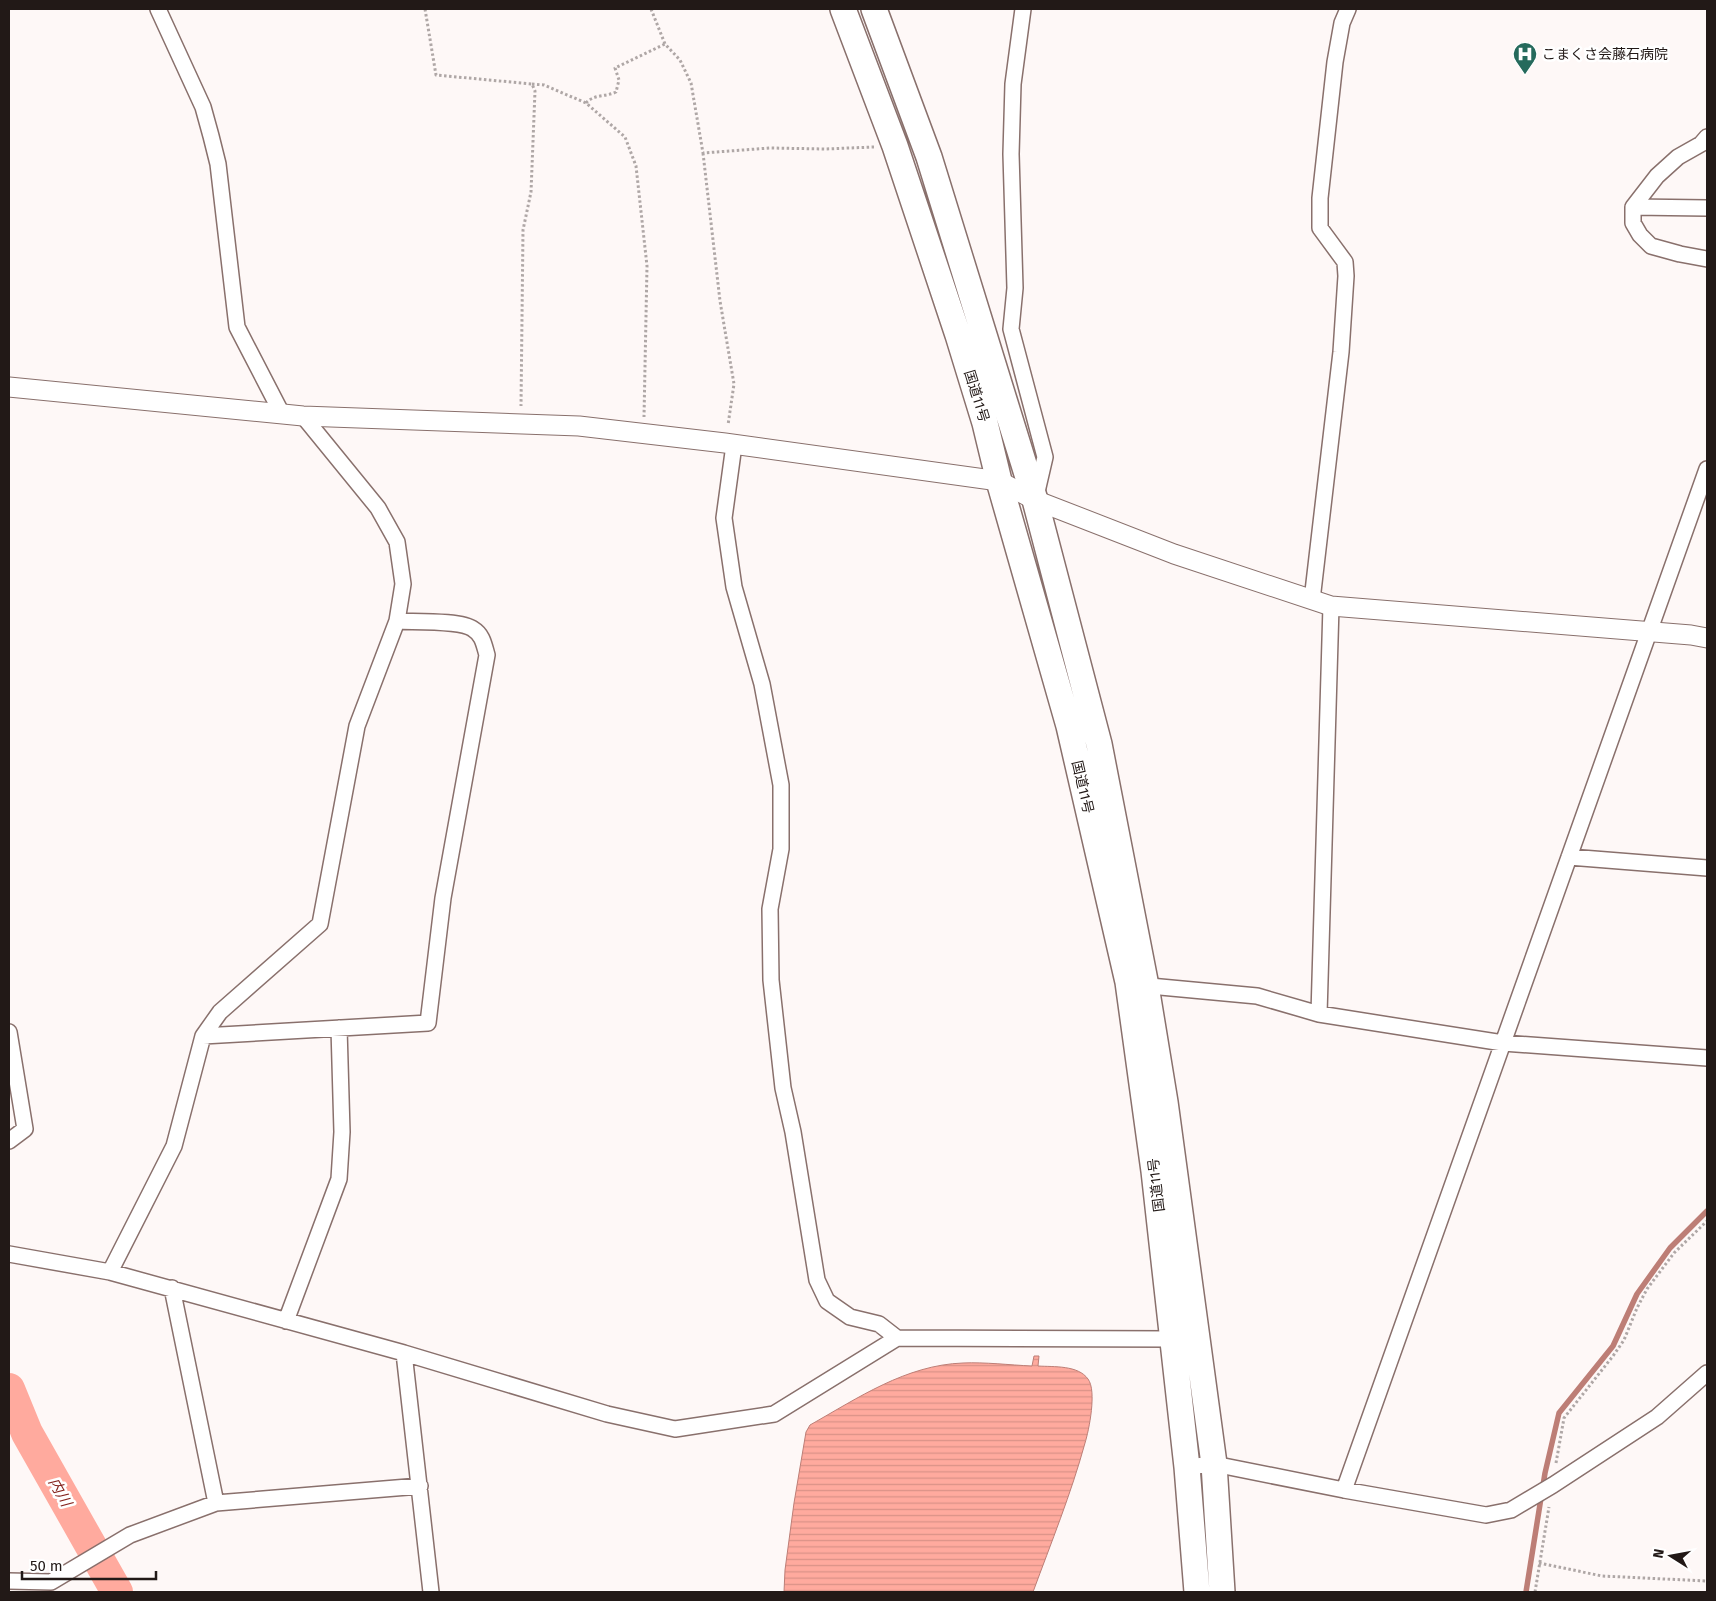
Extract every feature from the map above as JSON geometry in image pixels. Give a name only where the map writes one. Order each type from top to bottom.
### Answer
[{"type":"highway","name":"国道11号","points":[[843,9],[895,146],[958,335],[985,423],[999,481],[1069,726],[1137,984],[1165,1102],[1214,1464],[1222,1592]]},
{"type":"highway","name":"国道11号","points":[[874,9],[929,157],[1036,500],[1099,744],[1137,984],[1154,1171],[1187,1468],[1196,1592]]},
{"type":"street","points":[[158,9],[204,107],[218,164],[237,327],[282,414]]},
{"type":"street","points":[[1023,9],[1013,84],[1011,154],[1015,288],[1011,329],[1045,457],[1036,500]]},
{"type":"street","points":[[1312,600],[1340,361],[1346,276],[1345,262],[1320,228],[1320,198],[1335,62],[1342,23],[1348,9]]},
{"type":"street","points":[[1707,137],[1701,144],[1678,157],[1657,176],[1633,207],[1633,223],[1640,235],[1651,246],[1707,259]]},
{"type":"street","points":[[1633,207],[1707,208]]},
{"type":"street","points":[[9,387],[303,416],[579,426],[729,444],[999,481],[1036,500],[1174,554],[1330,606],[1691,635],[1707,638]]},
{"type":"street","points":[[110,1272],[174,1146],[203,1036],[220,1012],[320,924],[357,726],[397,621],[403,584],[397,542],[378,508],[303,416]]},
{"type":"street","points":[[729,444],[724,518],[734,587],[762,684],[780,785],[781,849],[770,909],[771,980],[783,1088],[794,1132],[814,1249],[817,1280],[827,1302],[850,1316],[879,1324],[897,1338]]},
{"type":"street","points":[[1344,1490],[1707,469]]},
{"type":"street","points":[[1319,1014],[1330,606]]},
{"type":"street","points":[[203,1036],[428,1022],[444,898],[487,655],[483,639],[473,628],[458,624],[397,621]]},
{"type":"street","points":[[1568,857],[1707,868]]},
{"type":"street","points":[[1137,984],[1257,996],[1319,1014],[1503,1043],[1707,1058]]},
{"type":"street","points":[[286,1320],[339,1179],[342,1132],[339,1028]]},
{"type":"street","points":[[9,1032],[25,1129],[9,1142]]},
{"type":"street","points":[[9,1254],[110,1272],[172,1288],[404,1353],[607,1414],[675,1429],[774,1414],[897,1338],[1173,1338]]},
{"type":"street","points":[[172,1288],[216,1503]]},
{"type":"street","points":[[404,1353],[431,1592]]},
{"type":"street","points":[[1187,1468],[1214,1464],[1344,1490],[1486,1515],[1510,1510],[1545,1490],[1657,1417],[1707,1373]]},
{"type":"street","points":[[9,1581],[51,1587],[71,1570],[130,1535],[216,1503],[420,1486]]},
{"type":"path","points":[[425,9],[436,75],[544,85],[586,103],[625,137],[636,166],[647,266],[644,433]]},
{"type":"path","points":[[651,9],[665,44],[680,60],[691,84],[703,153],[720,301],[734,384],[729,444]]},
{"type":"path","points":[[586,103],[590,98],[616,92],[618,80],[615,68],[665,44]]},
{"type":"path","points":[[521,423],[523,230],[531,192],[535,91],[532,84]]},
{"type":"path","points":[[703,153],[770,148],[825,150],[895,146]]},
{"type":"path","points":[[1535,1592],[1540,1563],[1545,1490],[1564,1418],[1624,1340],[1647,1289],[1674,1253],[1707,1221]]},
{"type":"path","points":[[1540,1563],[1602,1576],[1707,1581]]},
{"type":"shaded area","points":[[1034,1356],[1039,1356],[1038,1366],[1072,1369],[1084,1374],[1091,1385],[1092,1401],[1088,1429],[1079,1462],[1033,1592],[784,1592],[794,1503],[806,1432],[810,1425],[864,1394],[902,1376],[942,1365],[963,1363],[1032,1366]]},
{"type":"waterway","points":[[1526,1592],[1545,1473],[1559,1413],[1613,1346],[1637,1294],[1670,1248],[1707,1211]]},
{"type":"waterway","name":"内川","points":[[9,1389],[27,1433],[117,1592]]},
{"type":"place","name":"こまくさ会藤石病院","points":[[1525,75]]}]
